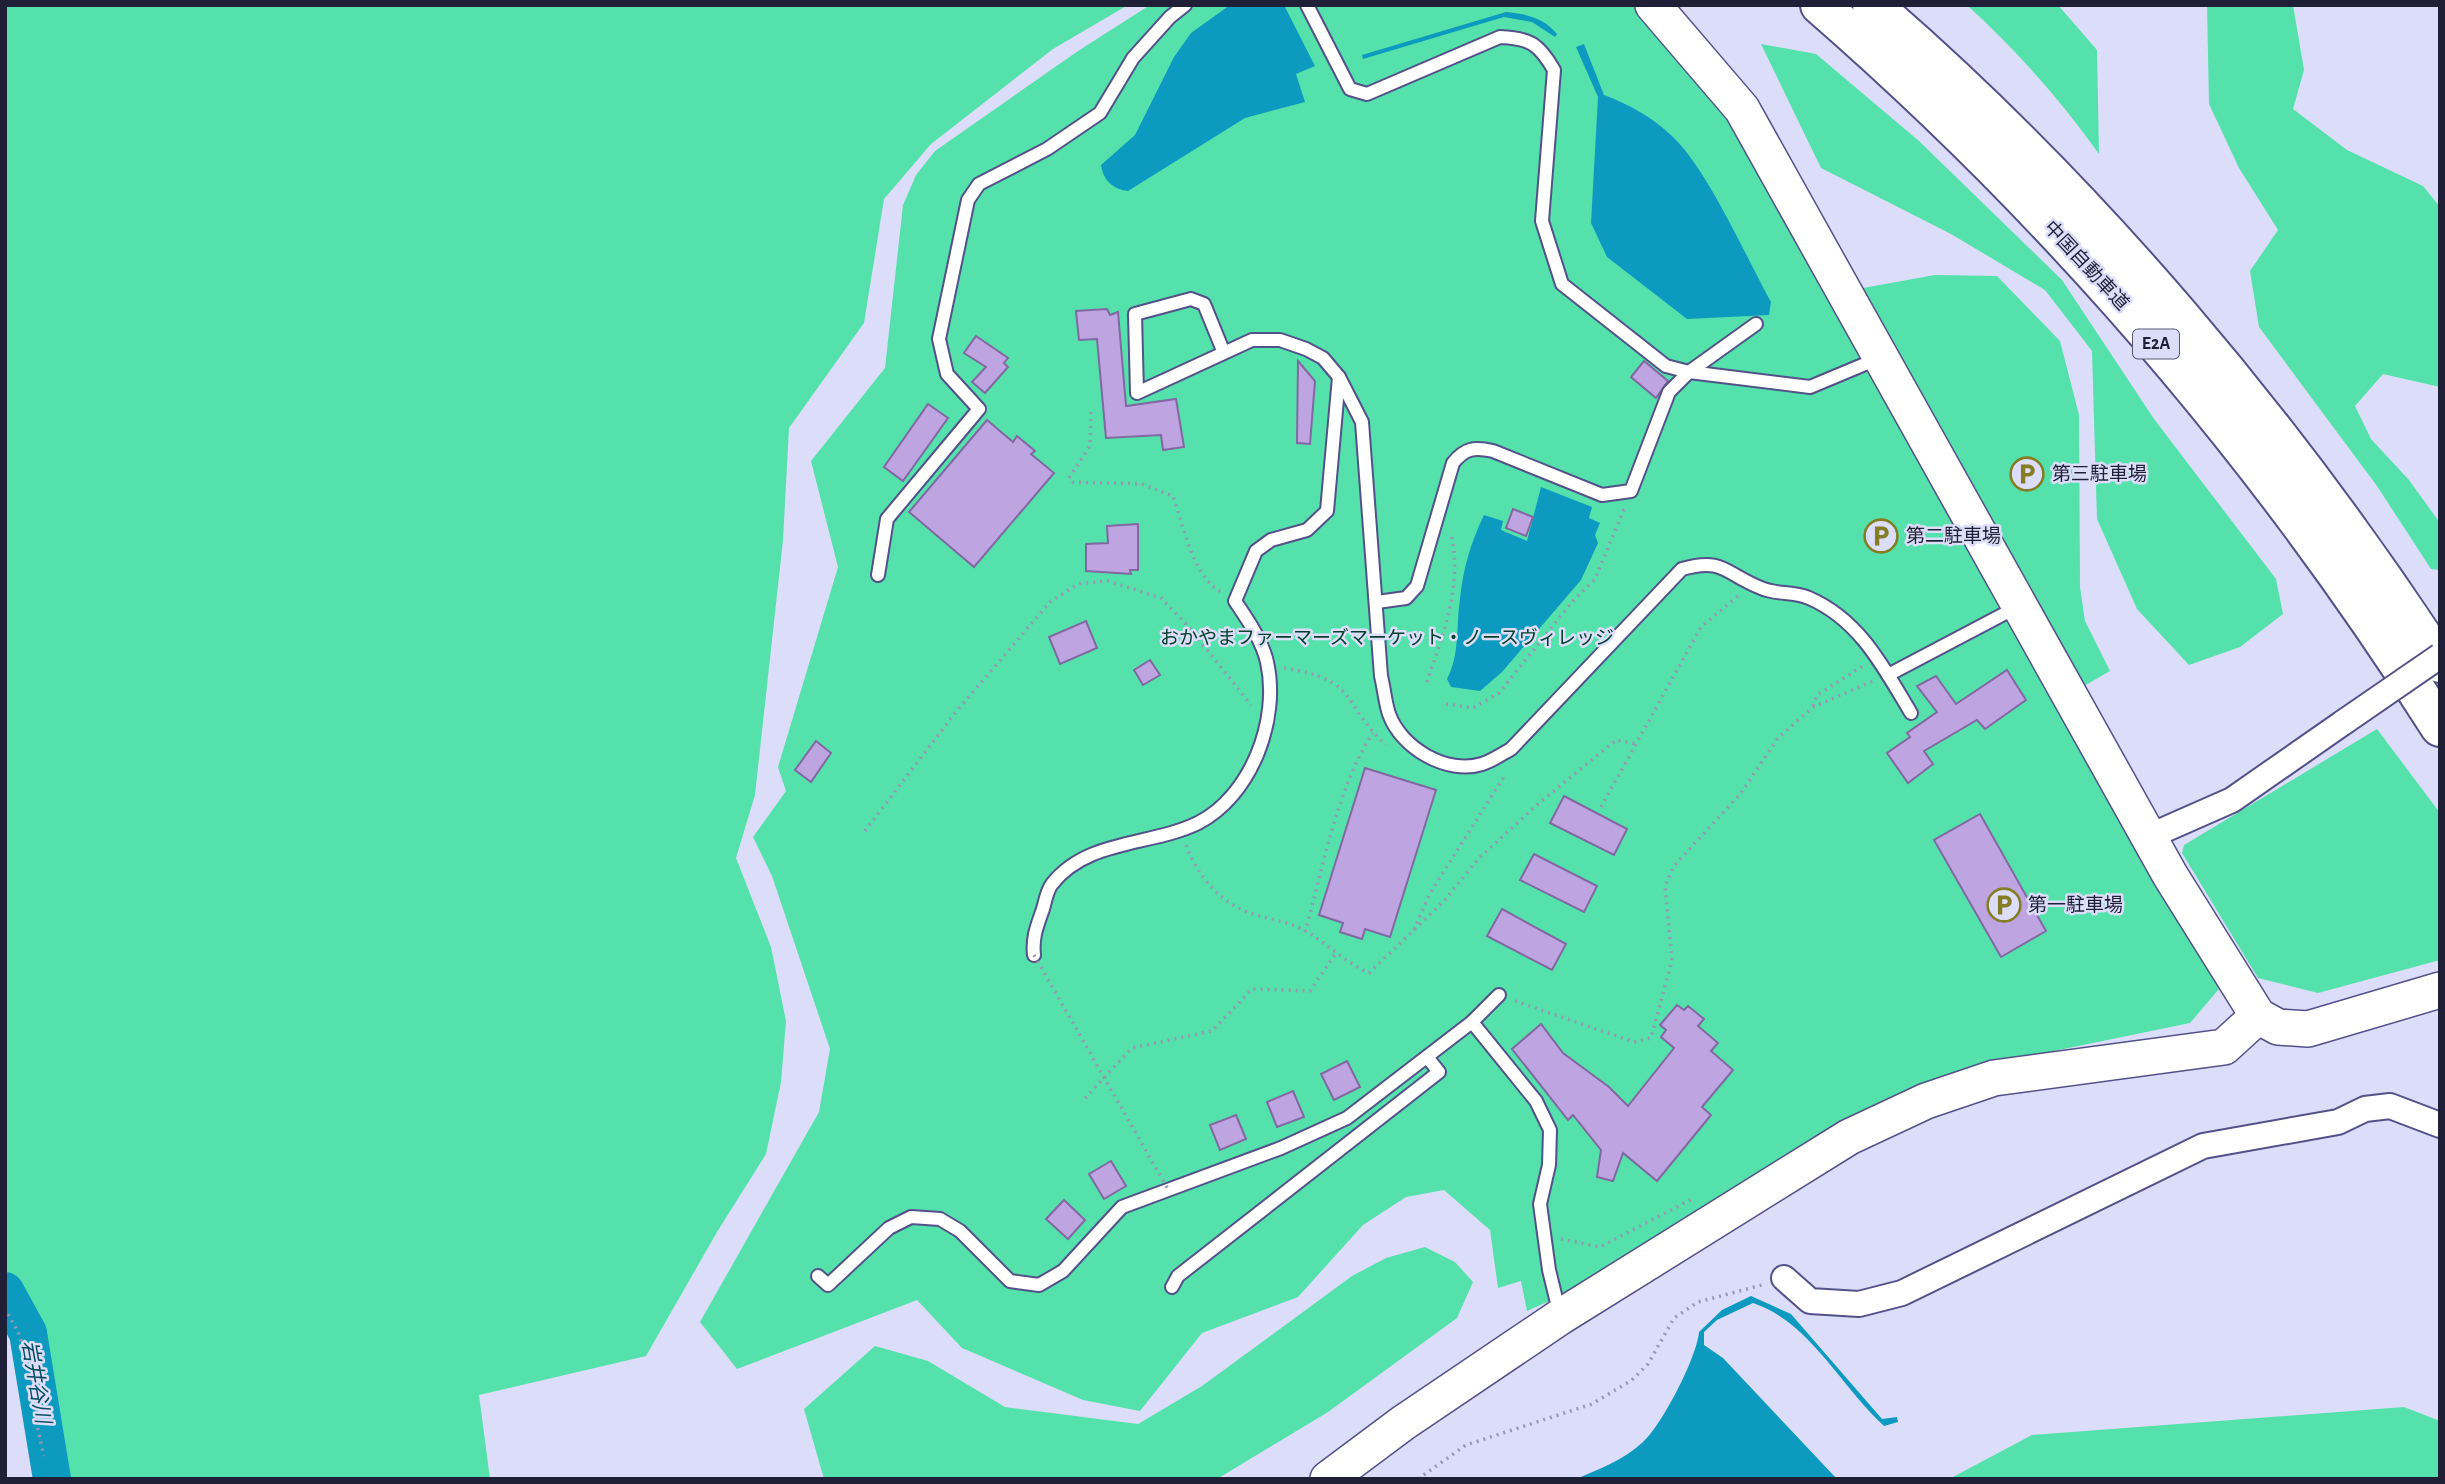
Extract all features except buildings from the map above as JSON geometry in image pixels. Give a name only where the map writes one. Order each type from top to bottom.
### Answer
[{"type":"highway","points":[[1802,5],[1901,76]]},
{"type":"highway","name":"中国自動車道","points":[[1820,5],[1901,76],[2107,286],[2209,406],[2378,634],[2440,727]]},
{"type":"highway","name":"中国自動車道","points":[[1872,5],[1923,50],[2014,140],[2144,277],[2237,385],[2337,518],[2440,663]]},
{"type":"street","points":[[1653,5],[1742,109],[2148,837],[2258,1016],[2278,1027],[2308,1029],[2440,990]]},
{"type":"street","points":[[2148,837],[2232,800],[2440,656]]},
{"type":"street","points":[[1328,1479],[1403,1423],[1560,1317],[1849,1137],[1926,1101],[1994,1078],[2224,1047],[2258,1016]]},
{"type":"street","points":[[1784,1278],[1810,1301],[1859,1304],[1902,1293],[2203,1146],[2338,1122],[2365,1109],[2390,1106],[2440,1125]]},
{"type":"lane","points":[[878,575],[887,519],[979,408],[947,374],[939,339],[968,200],[979,184],[1047,149],[1100,113],[1133,58],[1170,17],[1185,5]]},
{"type":"lane","points":[[1307,5],[1350,89],[1367,94],[1500,37],[1520,37],[1542,50],[1554,70],[1542,221],[1562,284],[1665,366],[1689,372],[1810,387],[1881,357]]},
{"type":"lane","points":[[1224,353],[1204,304],[1191,299],[1135,314],[1137,393],[1224,353],[1252,340],[1280,340],[1306,349],[1322,358],[1339,377],[1362,422],[1381,676],[1390,716],[1410,744],[1424,756],[1441,763],[1481,765],[1511,749],[1682,569],[1706,563],[1724,568],[1763,589],[1808,597],[1861,634],[1912,713]]},
{"type":"lane","points":[[1377,602],[1406,598],[1417,586],[1453,463],[1462,451],[1476,447],[1602,495],[1631,491],[1669,392],[1689,372],[1756,324]]},
{"type":"lane","points":[[1034,955],[1032,939],[1051,885],[1079,862],[1104,849],[1196,824],[1224,807],[1249,772],[1266,723],[1270,691],[1267,668],[1251,626],[1235,601],[1256,551],[1271,540],[1307,530],[1326,511],[1339,377]]},
{"type":"lane","points":[[1888,675],[2019,606]]},
{"type":"lane","points":[[818,1276],[828,1285],[889,1228],[911,1217],[940,1219],[960,1231],[1010,1281],[1039,1285],[1063,1271],[1122,1207],[1281,1148],[1347,1118],[1472,1022],[1499,995]]},
{"type":"lane","points":[[1472,1022],[1536,1101],[1550,1130],[1549,1165],[1540,1204],[1549,1270],[1560,1317]]},
{"type":"lane","points":[[1172,1287],[1178,1276],[1439,1072],[1427,1057]]},
{"type":"path","points":[[1090,412],[1090,446],[1069,478],[1073,482],[1142,484],[1173,496],[1195,559],[1209,585],[1235,601]]},
{"type":"path","points":[[1446,704],[1473,708],[1499,693],[1571,603],[1595,579],[1631,491]]},
{"type":"path","points":[[1427,682],[1447,622],[1453,593],[1452,539],[1446,513],[1439,509]]},
{"type":"path","points":[[865,831],[955,713],[1050,602],[1078,584],[1108,581],[1161,598],[1188,626],[1266,723]]},
{"type":"path","points":[[1601,807],[1701,628],[1718,611],[1754,585]]},
{"type":"path","points":[[1813,707],[1817,695],[1876,657]]},
{"type":"path","points":[[1267,668],[1313,672],[1330,680],[1344,689],[1373,733],[1392,750],[1424,756]]},
{"type":"path","points":[[1499,995],[1634,1042],[1651,1038],[1672,960],[1665,886],[1674,866],[1741,793],[1778,738],[1813,707],[1888,675]]},
{"type":"path","points":[[1305,932],[1344,798],[1360,752],[1373,733]]},
{"type":"path","points":[[1180,829],[1194,868],[1224,900],[1248,913],[1305,932],[1369,973],[1444,901],[1479,858],[1539,803],[1616,740],[1636,744]]},
{"type":"path","points":[[1412,934],[1429,895],[1503,778],[1501,754]]},
{"type":"path","points":[[1085,1098],[1132,1048],[1212,1031],[1252,989],[1310,991],[1336,953]]},
{"type":"path","points":[[1034,955],[1169,1191]]},
{"type":"path","points":[[1546,1233],[1576,1244],[1600,1247],[1698,1196]]},
{"type":"path","points":[[1418,1479],[1466,1445],[1592,1404],[1632,1380],[1648,1364],[1674,1318],[1698,1302],[1784,1278]]},
{"type":"path","points":[[5,1308],[19,1334],[33,1382],[34,1413],[44,1456]]},
{"type":"green space","points":[[5,5],[1128,5],[1053,49],[931,144],[884,199],[864,323],[789,428],[783,540],[755,795],[736,858],[771,947],[786,1021],[781,1082],[766,1154],[717,1232],[646,1356],[479,1395],[490,1479],[43,1479],[53,1460],[39,1330],[5,1268]]},
{"type":"green space","name":"おかやまファーマーズマーケット・ノースヴィレッジ","points":[[1150,5],[1635,5],[1719,97],[2219,989],[2190,1023],[1996,1063],[1581,1287],[1527,1311],[1521,1281],[1498,1288],[1490,1230],[1444,1190],[1406,1197],[1363,1225],[1298,1297],[1202,1333],[1140,1411],[1083,1400],[962,1348],[917,1300],[737,1369],[700,1322],[819,1112],[830,1049],[772,876],[753,837],[786,791],[778,767],[838,567],[811,461],[885,368],[903,205],[916,175],[935,151],[1078,51]]},
{"type":"green space","points":[[1967,5],[2058,5],[2097,50],[2099,154],[2037,76]]},
{"type":"green space","points":[[2207,5],[2293,5],[2304,70],[2293,109],[2347,150],[2423,186],[2440,207],[2440,387],[2383,374],[2355,406],[2371,439],[2409,480],[2440,523],[2440,570],[2431,569],[2377,486],[2259,327],[2250,271],[2278,230],[2239,168],[2209,104]]},
{"type":"green space","points":[[1761,44],[1816,54],[1919,141],[2062,280],[2154,419],[2276,579],[2283,614],[2240,647],[2189,665],[2137,609],[2097,519],[2092,351],[2045,290],[1951,234],[1821,168]]},
{"type":"green space","name":"第三駐車場","points":[[1935,275],[1997,276],[2060,341],[2079,415],[2080,587],[2085,621],[2110,671],[2084,686],[1863,288]]},
{"type":"green space","points":[[2377,729],[2440,813],[2440,960],[2318,993],[2258,978],[2182,853],[2184,845]]},
{"type":"green space","points":[[1425,1247],[1455,1262],[1473,1282],[1457,1318],[1328,1412],[1217,1479],[824,1479],[804,1409],[875,1346],[928,1361],[1005,1407],[1138,1424],[1202,1386],[1352,1276],[1386,1258]]},
{"type":"green space","points":[[2404,1407],[2440,1421],[2440,1479],[1949,1479],[2032,1435]]},
{"type":"water","points":[[1230,5],[1284,5],[1315,66],[1296,74],[1305,102],[1245,118],[1128,191],[1113,186],[1106,179],[1101,165],[1135,135],[1174,57],[1191,33]]},
{"type":"water","points":[[1506,12],[1534,18],[1557,34],[1555,37],[1532,22],[1504,17],[1363,59],[1362,55]]},
{"type":"water","points":[[1584,44],[1604,95],[1632,107],[1657,123],[1686,151],[1699,170],[1726,215],[1771,302],[1769,315],[1687,319],[1607,257],[1591,223],[1598,97],[1576,47]]},
{"type":"water","points":[[1541,487],[1592,507],[1589,518],[1600,523],[1595,535],[1598,543],[1581,580],[1502,672],[1480,691],[1451,687],[1447,679],[1456,650],[1463,577],[1479,525],[1484,515],[1503,521],[1501,530],[1527,541]]},
{"type":"water","points":[[1751,1296],[1791,1314],[1882,1419],[1897,1417],[1898,1422],[1884,1426],[1808,1340],[1773,1312],[1753,1303],[1717,1320],[1704,1332],[1704,1345],[1723,1358],[1837,1479],[1576,1479],[1620,1459],[1643,1442],[1677,1390],[1692,1357],[1699,1332],[1722,1310]]},
{"type":"waterway","name":"岩井谷川","points":[[5,1291],[28,1333],[52,1479]]},
{"type":"place","name":"第三駐車場","points":[[2027,474]]},
{"type":"place","name":"第二駐車場","points":[[1881,536]]},
{"type":"place","name":"第一駐車場","points":[[2004,905]]}]
